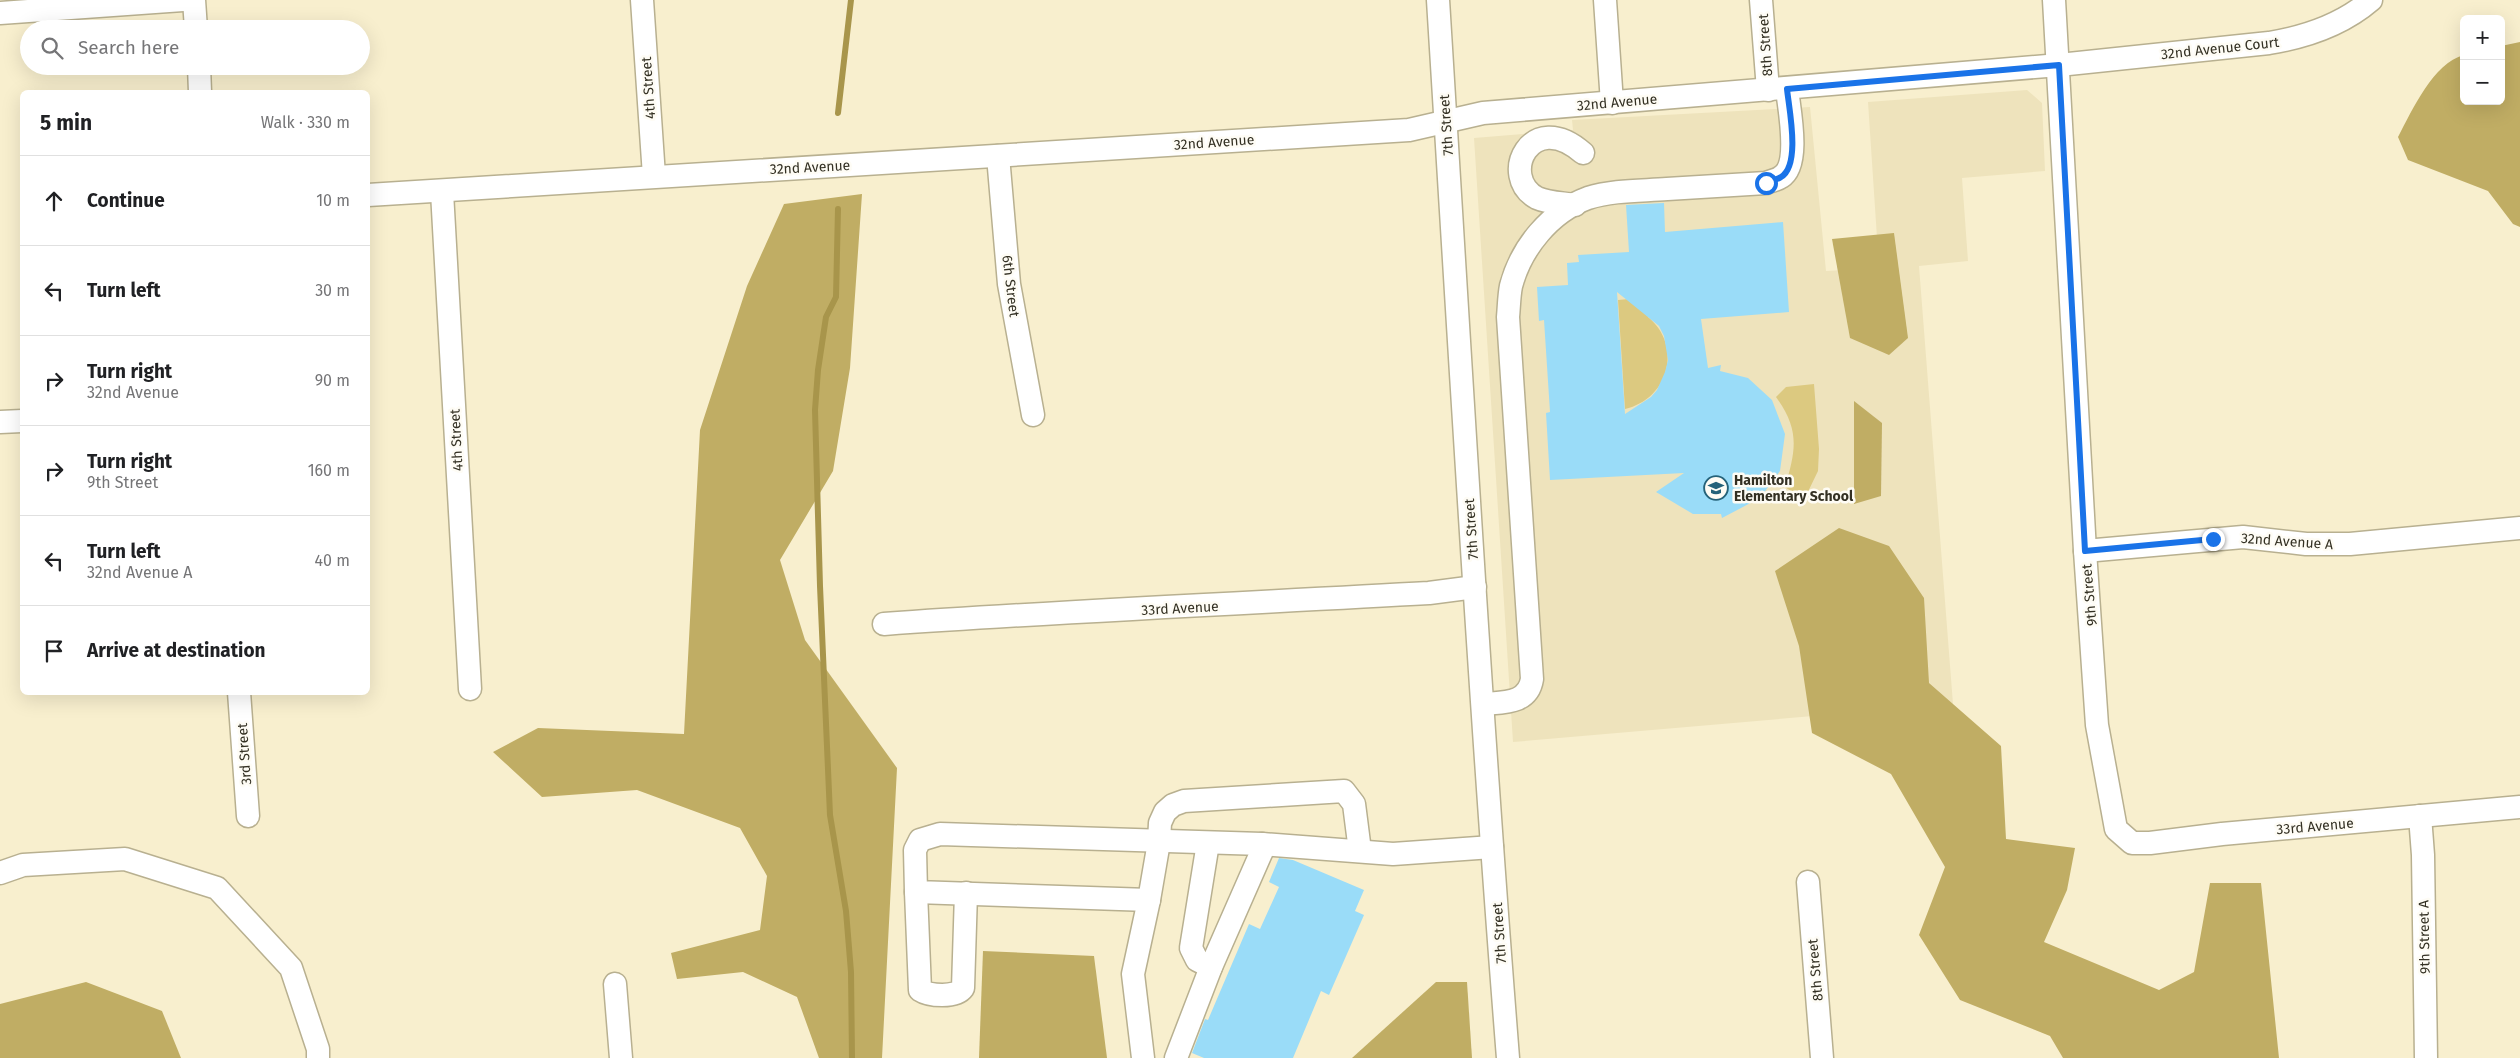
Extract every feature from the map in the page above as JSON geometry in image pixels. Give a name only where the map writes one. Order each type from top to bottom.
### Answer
[{"type":"street","points":[[0,13],[183,0]]},
{"type":"street","points":[[194,0],[195,20]]},
{"type":"street","name":"4th Street","points":[[642,0],[654,176]]},
{"type":"street","name":"7th Street","points":[[1438,0],[1444,122],[1450,180],[1492,847],[1508,1058]]},
{"type":"street","points":[[1605,0],[1612,103]]},
{"type":"street","name":"8th Street","points":[[1484,704],[1514,701],[1526,696],[1531,689],[1532,679],[1508,317],[1511,287],[1519,264],[1530,243],[1546,225],[1588,198],[1615,193],[1766,183],[1782,177],[1790,165],[1792,151],[1791,134],[1778,90],[1761,0]]},
{"type":"street","name":"9th Street","points":[[2054,0],[2085,551],[2097,725],[2116,829]]},
{"type":"street","name":"32nd Avenue Court","points":[[2059,65],[2292,39],[2322,30],[2342,20],[2371,0]]},
{"type":"street","name":"32nd Avenue","points":[[370,195],[442,192],[654,176],[1409,130],[1483,113],[1778,90],[2059,65]]},
{"type":"street","points":[[199,75],[200,90]]},
{"type":"street","points":[[1575,205],[1545,201],[1535,196],[1520,175],[1520,164],[1524,152],[1533,143],[1546,138],[1560,138],[1572,143],[1583,153]]},
{"type":"street","name":"6th Street","points":[[998,156],[1009,284],[1033,414]]},
{"type":"street","name":"4th Street","points":[[442,192],[470,689]]},
{"type":"street","points":[[0,422],[20,421]]},
{"type":"street","name":"32nd Avenue A","points":[[2085,551],[2243,537],[2306,544],[2350,544],[2520,528]]},
{"type":"street","name":"33rd Avenue","points":[[884,624],[1038,613],[1134,610],[1420,593],[1475,587]]},
{"type":"street","name":"3rd Street","points":[[239,695],[248,816]]},
{"type":"street","points":[[1142,1058],[1133,974],[1160,842],[1160,824],[1165,812],[1173,805],[1184,801],[1334,790],[1344,791],[1354,804],[1360,851]]},
{"type":"street","name":"33rd Avenue","points":[[2116,829],[2132,843],[2150,843],[2222,834],[2520,807]]},
{"type":"street","name":"9th Street A","points":[[2420,816],[2423,855],[2426,1058]]},
{"type":"street","points":[[966,893],[963,988],[960,992],[952,995],[924,993],[920,990],[915,850],[920,840],[940,834],[1262,844],[1399,854],[1492,847]]},
{"type":"street","points":[[1208,843],[1191,948],[1197,960],[1211,967]]},
{"type":"street","points":[[1176,1058],[1211,967],[1262,851],[1262,844]]},
{"type":"street","points":[[0,873],[24,865],[125,859],[217,888],[291,968],[318,1050],[318,1058]]},
{"type":"street","name":"8th Street","points":[[1808,882],[1822,1058]]},
{"type":"street","points":[[916,892],[1149,900]]},
{"type":"street","points":[[615,984],[621,1058]]},
{"type":"shaded area","points":[[2520,42],[2520,227],[2513,224],[2488,191],[2408,160],[2398,137],[2417,102],[2433,78],[2453,60],[2460,57],[2460,105],[2505,105],[2505,45]]},
{"type":"shaded area","name":"Hamilton Elementary School","points":[[2027,90],[2042,103],[2045,171],[1962,178],[1968,261],[1919,266],[1953,704],[1513,742],[1474,138],[1573,130],[1572,120],[1810,107],[1826,271],[1879,268],[1868,102]]},
{"type":"shaded area","points":[[862,194],[850,368],[833,471],[780,560],[805,640],[897,768],[882,1058],[819,1058],[797,997],[743,972],[677,979],[671,953],[760,930],[767,876],[740,828],[637,790],[542,797],[493,752],[538,728],[684,734],[700,430],[747,286],[784,204]]},
{"type":"shaded area","points":[[1894,233],[1908,338],[1889,355],[1850,338],[1832,239]]},
{"type":"shaded area","points":[[1663,296],[1648,317],[1659,329],[1665,342],[1668,356],[1666,370],[1661,383],[1652,394],[1640,403],[1625,409],[1618,300]]},
{"type":"shaded area","points":[[1814,384],[1819,449],[1818,471],[1804,500],[1785,487],[1792,462],[1794,440],[1789,420],[1776,397],[1786,387]]},
{"type":"shaded area","points":[[1854,401],[1882,423],[1881,496],[1854,504]]},
{"type":"shaded area","points":[[1839,528],[1889,546],[1924,598],[1929,683],[2001,746],[2006,839],[2075,848],[2067,890],[2044,942],[2159,990],[2194,972],[2210,883],[2261,883],[2279,1058],[2063,1058],[2050,1036],[1960,1000],[1919,935],[1945,867],[1891,774],[1812,733],[1799,646],[1775,571]]},
{"type":"shaded area","points":[[983,951],[1094,956],[1107,1058],[979,1058]]},
{"type":"shaded area","points":[[86,982],[162,1011],[181,1058],[0,1058],[0,1004]]},
{"type":"shaded area","points":[[1436,982],[1467,982],[1472,1058],[1352,1058]]},
{"type":"building","points":[[1664,203],[1665,232],[1783,222],[1789,312],[1701,319],[1708,368],[1721,365],[1720,371],[1748,378],[1772,400],[1785,434],[1780,471],[1760,498],[1722,518],[1721,514],[1693,514],[1656,492],[1684,473],[1550,480],[1546,413],[1550,412],[1544,320],[1539,321],[1537,287],[1568,285],[1567,263],[1579,262],[1578,255],[1629,252],[1626,205]],"holes":[[[1617,292],[1659,326],[1664,336],[1668,360],[1665,372],[1657,390],[1651,397],[1625,414]]]},
{"type":"building","points":[[1279,858],[1293,860],[1364,890],[1355,911],[1364,915],[1329,995],[1321,991],[1293,1058],[1204,1058],[1192,1053],[1205,1019],[1208,1020],[1249,924],[1260,929],[1279,887],[1269,882]]},
{"type":"waterway","points":[[838,113],[851,0]]},
{"type":"waterway","points":[[838,209],[836,297],[826,317],[818,370],[815,410],[820,586],[830,815],[846,911],[851,972],[852,1058]]},
{"type":"place","name":"Hamilton Elementary School","points":[[1716,488]]},
{"type":"route","points":[[1766,183],[1782,177],[1790,165],[1792,151],[1787,89],[2059,65],[2085,551],[2213,539]]}]
